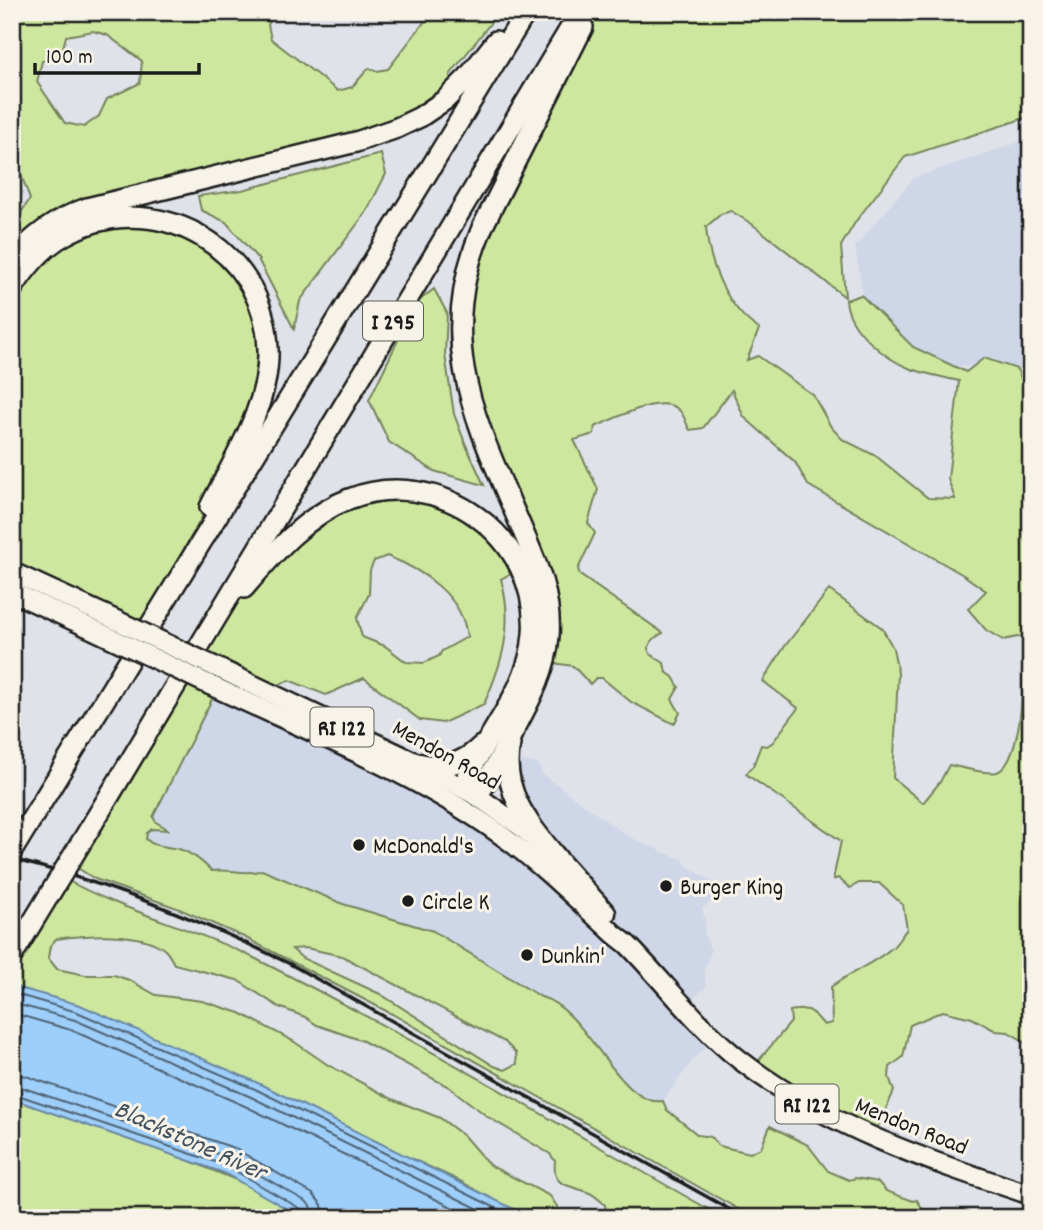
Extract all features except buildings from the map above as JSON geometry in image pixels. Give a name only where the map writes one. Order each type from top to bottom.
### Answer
[{"type":"highway","points":[[12,261],[41,231],[86,208],[356,142],[408,123],[433,109],[457,89],[519,12]]},
{"type":"highway","name":"I 295","points":[[12,851],[526,12]]},
{"type":"highway","name":"I 295","points":[[12,957],[580,12]]},
{"type":"highway","points":[[557,858],[524,816],[511,789],[508,759],[519,721],[545,662],[549,636],[548,608],[538,566],[481,432],[467,391],[460,346],[461,304],[468,266],[482,228],[591,12]]},
{"type":"highway","points":[[12,289],[34,259],[61,237],[92,223],[129,216],[167,221],[205,238],[237,266],[253,290],[263,316],[267,339],[267,369],[261,399],[159,612]]},
{"type":"highway","points":[[208,632],[284,543],[310,521],[339,503],[369,493],[391,490],[425,492],[447,499],[479,517],[500,536],[517,561],[531,596],[534,623],[530,659],[518,688],[489,737],[475,753],[458,763],[439,766],[417,763]]},
{"type":"highway","points":[[470,792],[519,721]]},
{"type":"highway","points":[[470,792],[489,737]]},
{"type":"main road","name":"Mendon Road","points":[[12,572],[103,614],[458,807],[535,861],[627,945],[716,1039],[738,1059],[780,1088],[880,1141],[1031,1195]]},
{"type":"main road","name":"Mendon Road","points":[[12,592],[94,630],[215,677],[417,763],[470,792],[520,826],[557,858],[616,925],[627,945]]},
{"type":"main road","points":[[458,807],[470,792]]},
{"type":"shaded area","points":[[1031,138],[1031,370],[940,365],[868,325],[855,247],[914,178]]},
{"type":"shaded area","points":[[194,663],[355,734],[536,841],[512,760],[538,764],[542,774],[620,831],[649,847],[654,846],[663,853],[682,858],[687,866],[717,883],[712,901],[702,908],[704,934],[711,951],[704,969],[706,986],[685,1008],[714,1040],[694,1058],[663,1101],[656,1102],[626,1087],[622,1077],[606,1063],[592,1038],[555,1000],[541,997],[343,904],[262,870],[252,873],[226,869],[212,872],[194,855],[178,849],[152,845],[146,839],[147,833],[152,829],[167,829],[153,817],[216,691],[190,678]]},
{"type":"green space","points":[[12,12],[274,12],[268,25],[271,39],[338,91],[352,87],[369,68],[377,71],[388,69],[432,12],[499,12],[450,75],[452,97],[421,120],[156,192],[12,265],[12,219],[18,217],[30,199],[22,177],[12,172]],"holes":[[[93,31],[107,35],[142,61],[140,83],[107,99],[99,116],[84,127],[65,123],[37,82],[42,61],[61,56],[66,36]]]},
{"type":"green space","points":[[598,12],[1031,12],[1031,116],[905,157],[856,221],[841,246],[845,297],[752,224],[731,211],[721,214],[706,227],[711,256],[729,298],[759,329],[747,360],[758,356],[813,395],[831,427],[842,439],[876,456],[928,498],[955,499],[948,479],[959,381],[911,369],[890,358],[870,342],[853,322],[846,300],[861,295],[913,347],[966,372],[984,358],[1017,369],[1024,385],[1031,385],[1031,1045],[1008,1032],[996,1031],[972,1018],[943,1011],[910,1025],[903,1057],[890,1067],[889,1077],[894,1091],[872,1140],[754,1066],[791,1022],[790,1011],[807,1010],[824,1025],[832,1023],[831,987],[886,953],[907,929],[903,905],[879,883],[859,883],[850,888],[838,878],[833,880],[841,841],[746,774],[753,766],[761,745],[767,746],[773,742],[798,708],[763,681],[785,646],[829,590],[882,628],[893,648],[898,673],[893,778],[923,803],[940,782],[949,765],[993,773],[1006,765],[1017,736],[1020,716],[1025,649],[1023,636],[1003,640],[986,630],[968,609],[986,591],[965,576],[808,485],[795,462],[744,417],[732,390],[703,428],[690,430],[679,410],[661,404],[637,409],[595,427],[594,434],[574,440],[598,489],[588,523],[595,533],[578,569],[580,575],[663,633],[653,639],[648,648],[650,654],[664,663],[666,672],[679,687],[672,699],[680,713],[674,724],[631,702],[602,678],[596,678],[590,684],[573,666],[547,662],[519,522],[462,341],[481,235],[568,64]]},
{"type":"green space","points":[[381,154],[386,174],[367,211],[300,301],[294,329],[258,259],[226,222],[201,210],[198,196],[242,190]]},
{"type":"green space","points":[[159,220],[232,264],[269,351],[242,445],[140,628],[12,573],[12,294],[29,269],[83,231]]},
{"type":"green space","points":[[434,289],[447,313],[445,355],[454,414],[484,485],[434,471],[389,442],[369,400],[416,303]]},
{"type":"green space","points":[[368,496],[451,503],[519,569],[501,579],[506,612],[504,643],[484,704],[443,723],[420,720],[364,678],[326,695],[289,680],[265,691],[197,657],[224,611],[286,545]],"holes":[[[387,556],[439,586],[458,609],[464,622],[467,637],[424,663],[406,662],[385,646],[362,637],[357,618],[369,594],[370,570],[374,561]]]},
{"type":"green space","points":[[185,678],[216,691],[153,817],[169,830],[152,829],[147,833],[146,839],[150,842],[189,853],[212,871],[262,870],[343,904],[433,931],[558,1005],[574,1019],[632,1089],[647,1099],[663,1101],[667,1110],[698,1135],[711,1137],[719,1146],[750,1153],[761,1148],[770,1126],[808,1145],[828,1171],[849,1180],[856,1178],[878,1182],[886,1191],[917,1200],[928,1218],[754,1218],[392,1014],[246,938],[177,908],[95,879],[73,865]],"holes":[[[306,948],[342,956],[505,1042],[516,1053],[517,1064],[505,1070],[494,1066],[380,994],[302,958],[292,949]]]},
{"type":"green space","points":[[63,878],[85,890],[254,958],[432,1052],[724,1218],[602,1218],[606,1214],[605,1205],[592,1194],[559,1181],[555,1161],[550,1154],[488,1117],[449,1087],[363,1041],[317,1025],[279,1007],[237,980],[174,964],[165,950],[142,939],[97,935],[56,939],[50,946],[48,958],[57,969],[85,975],[114,975],[156,995],[202,1001],[240,1013],[392,1099],[440,1118],[464,1136],[489,1165],[550,1196],[558,1208],[550,1218],[525,1218],[460,1181],[410,1158],[12,995],[12,959]]},
{"type":"green space","points":[[12,1091],[32,1096],[263,1191],[310,1218],[12,1218]]},
{"type":"water","name":"Blackstone River","points":[[12,986],[80,1005],[258,1083],[532,1218],[303,1218],[224,1173],[12,1099]]},
{"type":"railway","points":[[12,859],[83,879],[154,904],[223,932],[290,964],[745,1218]]},
{"type":"place","name":"McDonald's","points":[[359,845]]},
{"type":"place","name":"Burger King","points":[[666,886]]},
{"type":"place","name":"Circle K","points":[[408,901]]},
{"type":"place","name":"Dunkin'","points":[[527,955]]}]
